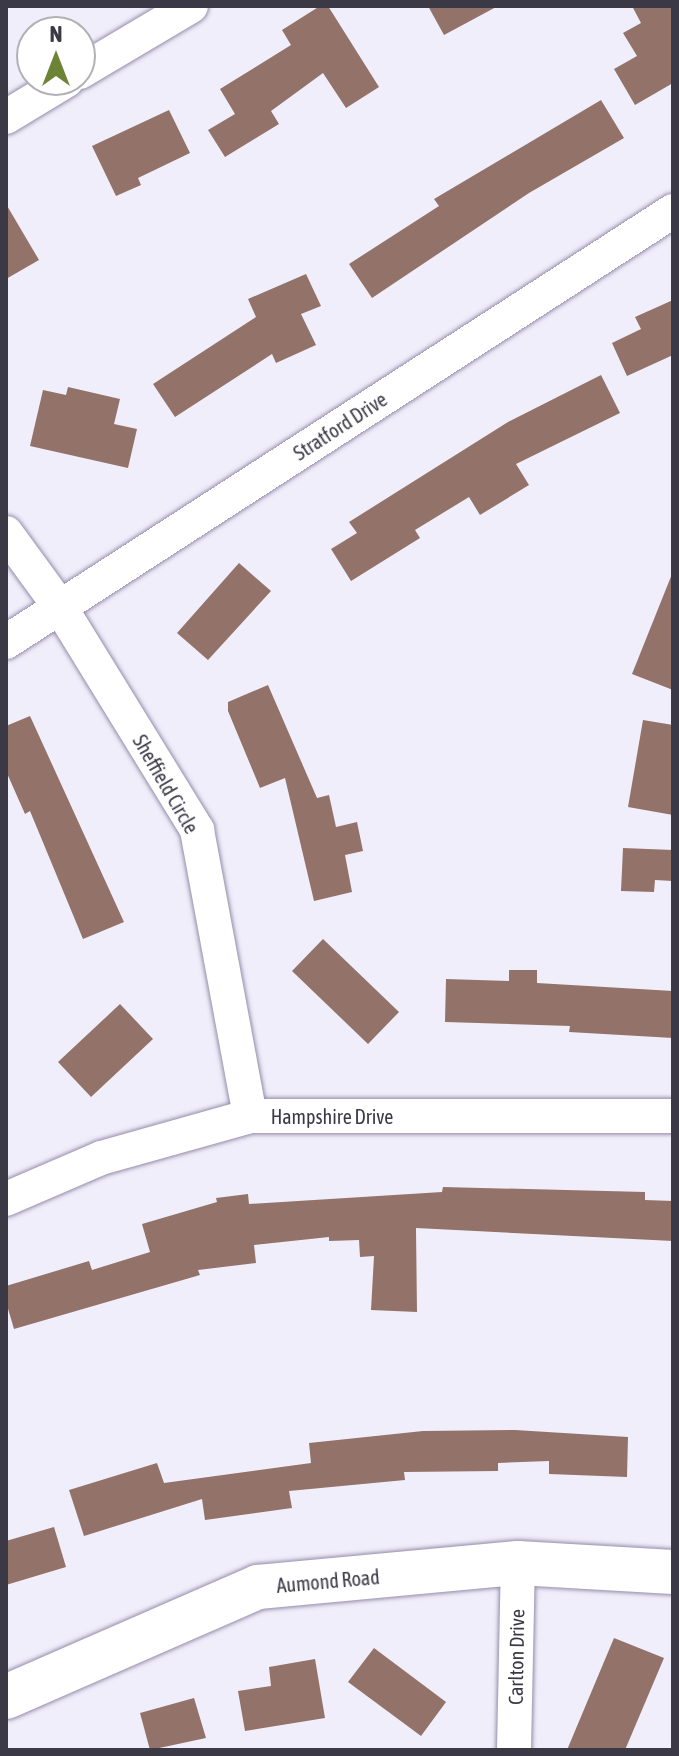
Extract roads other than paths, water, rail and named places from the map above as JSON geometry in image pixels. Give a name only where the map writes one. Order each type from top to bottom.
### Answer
[{"type":"street","points":[[96,62],[191,6]]},
{"type":"street","points":[[6,117],[41,96]]},
{"type":"street","name":"Stratford Drive","points":[[6,642],[673,211]]},
{"type":"street","name":"Sheffield Circle","points":[[6,533],[60,607],[197,830],[250,1116]]},
{"type":"street","name":"Hampshire Drive","points":[[6,1199],[101,1158],[250,1116],[673,1116]]},
{"type":"street","name":"Aumond Road","points":[[6,1697],[258,1587],[518,1563],[673,1572]]},
{"type":"street","name":"Carlton Drive","points":[[514,1750],[518,1563]]}]
